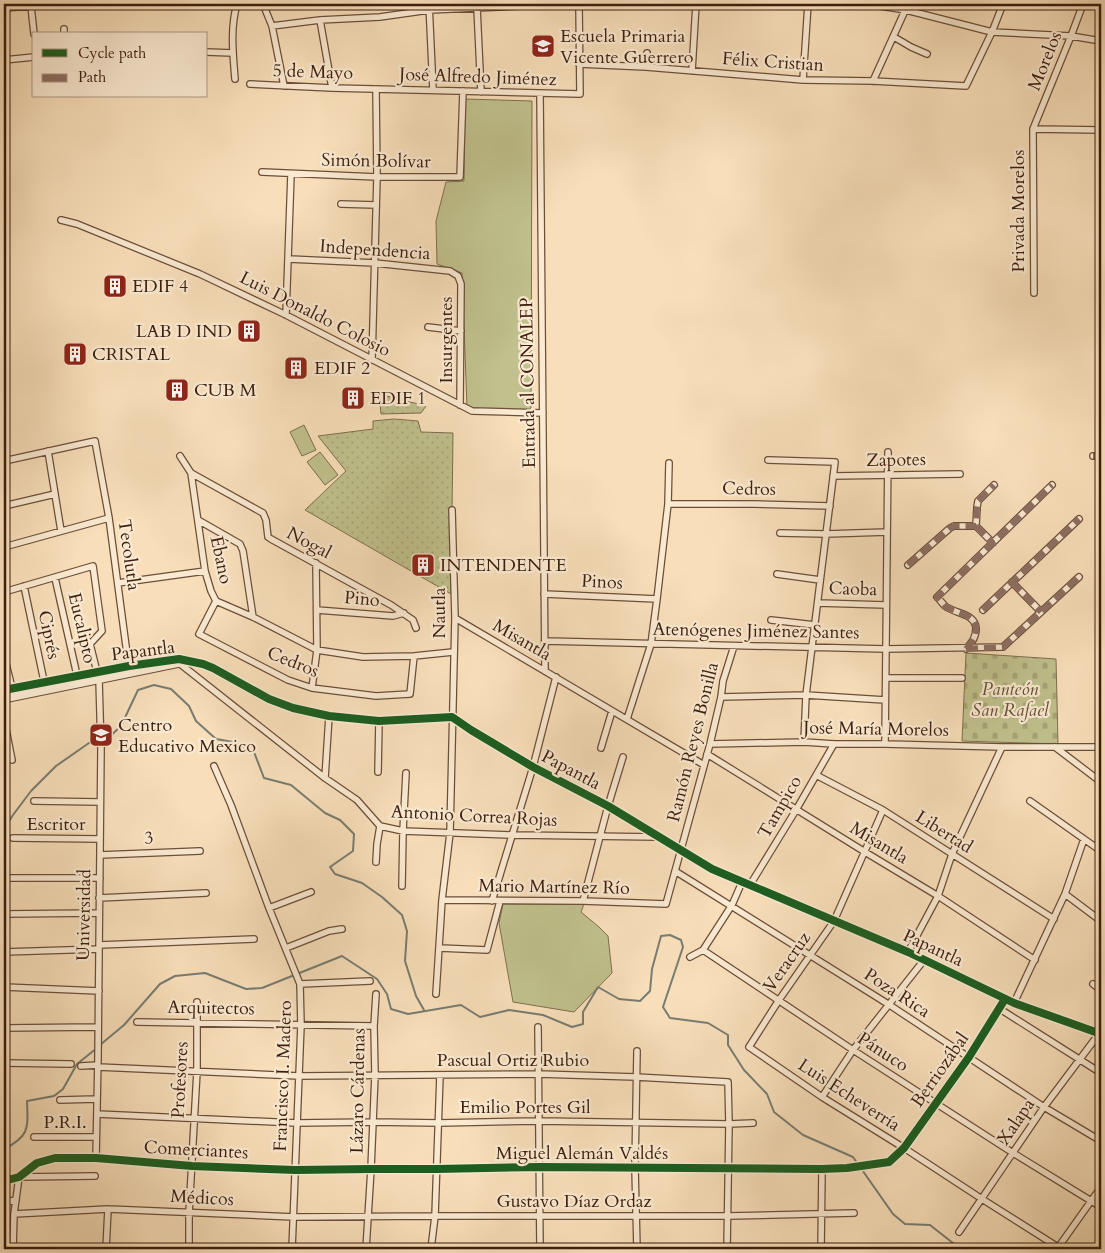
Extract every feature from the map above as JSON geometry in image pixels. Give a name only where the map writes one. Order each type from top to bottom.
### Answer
[{"type":"street","points":[[4,8],[44,4],[110,4]]},
{"type":"street","points":[[235,79],[233,16],[237,4]]},
{"type":"street","points":[[263,4],[272,26],[284,86]]},
{"type":"street","points":[[272,26],[320,20],[380,16],[429,7],[477,8],[566,4]]},
{"type":"street","points":[[579,4],[580,64]]},
{"type":"street","points":[[692,71],[696,4]]},
{"type":"street","points":[[802,80],[808,4]]},
{"type":"street","points":[[867,4],[907,7],[992,32],[1071,36],[1101,41]]},
{"type":"street","points":[[992,32],[1003,4]]},
{"type":"street","name":"Morelos","points":[[1033,128],[1083,4]]},
{"type":"street","points":[[31,6],[34,32]]},
{"type":"street","points":[[429,7],[433,90]]},
{"type":"street","points":[[873,81],[907,7]]},
{"type":"street","points":[[477,8],[481,92]]},
{"type":"street","points":[[320,20],[332,88]]},
{"type":"street","name":"Félix Cristian","points":[[580,64],[646,67],[802,80],[873,81],[966,86],[992,32]]},
{"type":"street","points":[[894,37],[926,54]]},
{"type":"street","points":[[208,52],[233,53]]},
{"type":"street","points":[[646,67],[647,53]]},
{"type":"street","points":[[4,60],[32,57]]},
{"type":"street","name":"José Alfredo Jiménez","points":[[376,89],[580,94],[580,64]]},
{"type":"street","name":"5 de Mayo","points":[[250,84],[376,89]]},
{"type":"street","points":[[372,360],[377,177],[376,89]]},
{"type":"street","name":"Simón Bolívar","points":[[262,172],[377,177],[460,177],[463,91]]},
{"type":"street","name":"Entrada al CONALEP","points":[[540,94],[545,671]]},
{"type":"street","points":[[1033,128],[1098,130]]},
{"type":"street","name":"Privada Morelos","points":[[1033,128],[1034,293]]},
{"type":"street","points":[[286,315],[291,174]]},
{"type":"street","points":[[341,204],[376,205]]},
{"type":"street","name":"Luis Donaldo Colosio","points":[[61,220],[77,224],[200,274],[286,315],[472,411],[543,413]]},
{"type":"street","name":"Independencia","points":[[289,259],[375,263],[450,271],[458,276]]},
{"type":"street","name":"Insurgentes","points":[[458,276],[461,284],[460,405]]},
{"type":"street","points":[[428,328],[461,331]]},
{"type":"street","name":"Tecolutla","points":[[48,451],[94,441],[109,518],[130,670]]},
{"type":"street","points":[[4,461],[48,451],[61,531]]},
{"type":"street","points":[[885,744],[888,452]]},
{"type":"street","name":"Nogal","points":[[180,456],[191,474],[263,514],[266,520],[268,537],[404,613],[413,620],[416,628]]},
{"type":"street","points":[[1093,456],[1101,456]]},
{"type":"street","points":[[768,460],[835,462],[806,695],[804,742]]},
{"type":"street","points":[[627,719],[651,644],[668,504],[669,463]]},
{"type":"street","name":"Ébano","points":[[191,474],[205,571],[210,591],[216,601],[317,650],[363,657],[414,656],[453,652]]},
{"type":"street","name":"Zapotes","points":[[833,476],[960,474]]},
{"type":"street","points":[[976,526],[978,501],[994,485]]},
{"type":"street","points":[[966,649],[974,640],[976,624],[970,617],[946,607],[938,597],[1052,485]]},
{"type":"street","points":[[4,506],[55,494]]},
{"type":"street","name":"Cedros","points":[[668,504],[830,506]]},
{"type":"street","name":"Nautla","points":[[436,994],[442,900],[450,833],[454,618],[452,510]]},
{"type":"street","points":[[4,547],[109,518]]},
{"type":"street","points":[[983,610],[1079,519]]},
{"type":"street","points":[[198,520],[240,544],[243,551],[254,618]]},
{"type":"street","points":[[908,565],[954,526],[976,526],[993,543]]},
{"type":"street","points":[[780,533],[887,532]]},
{"type":"street","points":[[312,688],[317,650],[316,563]]},
{"type":"street","name":"Universidad","points":[[55,578],[93,566],[102,631],[90,644],[98,676],[101,748],[96,1158]]},
{"type":"street","points":[[118,583],[205,571]]},
{"type":"street","points":[[777,574],[820,580]]},
{"type":"street","name":"Atenógenes Jiménez Santes","points":[[545,641],[886,649],[1003,647],[1079,577]]},
{"type":"street","points":[[4,592],[55,578]]},
{"type":"street","name":"Eucalipto","points":[[55,578],[79,684]]},
{"type":"street","points":[[1012,582],[1041,612]]},
{"type":"street","name":"Ciprés","points":[[24,586],[46,690]]},
{"type":"street","name":"Pinos","points":[[544,594],[657,599]]},
{"type":"street","name":"Cedros","points":[[216,601],[199,634],[288,680],[312,688],[376,696],[410,694],[414,656]]},
{"type":"street","name":"Caoba","points":[[818,602],[886,605]]},
{"type":"street","name":"Pino","points":[[317,610],[393,616],[404,613]]},
{"type":"street","name":"Misantla","points":[[454,618],[704,764]]},
{"type":"street","points":[[772,620],[815,625]]},
{"type":"street","name":"Ramón Reyes Bonilla","points":[[666,904],[708,754],[722,697],[723,681],[734,646]]},
{"type":"street","points":[[4,656],[12,688]]},
{"type":"street","name":"Papantla","points":[[4,690],[77,676],[98,676],[181,661],[203,664],[269,699],[293,708],[329,716],[379,721],[452,717],[533,767],[608,806],[712,869],[908,952],[1014,1003],[1101,1033]]},
{"type":"street","name":"Antonio Correa Rojas","points":[[181,661],[193,674],[325,778],[357,800],[380,826],[403,831],[450,833],[658,837]]},
{"type":"street","points":[[193,674],[195,669],[203,664]]},
{"type":"street","name":"Papantla","points":[[4,699],[79,684],[98,676]]},
{"type":"street","points":[[492,900],[533,767],[556,678]]},
{"type":"street","points":[[886,678],[962,678]]},
{"type":"street","points":[[722,697],[806,695],[885,700]]},
{"type":"street","points":[[600,748],[612,711]]},
{"type":"street","points":[[325,778],[329,716]]},
{"type":"street","points":[[4,719],[12,760]]},
{"type":"street","points":[[378,772],[379,721]]},
{"type":"street","name":"José María Morelos","points":[[710,744],[804,742],[1002,747],[1101,747]]},
{"type":"street","name":"Tampico","points":[[750,885],[834,744]]},
{"type":"street","points":[[908,952],[938,896],[952,854],[1002,747]]},
{"type":"street","points":[[1055,747],[1101,782]]},
{"type":"street","name":"Misantla","points":[[708,754],[938,896],[1035,960]]},
{"type":"street","points":[[583,901],[622,757]]},
{"type":"street","name":"Francisco I. Madero","points":[[214,766],[232,805],[269,908],[299,981],[301,1025],[292,1249]]},
{"type":"street","points":[[402,886],[406,773]]},
{"type":"street","name":"Libertad","points":[[816,775],[882,810],[1054,919]]},
{"type":"street","points":[[34,801],[100,802]]},
{"type":"street","points":[[1030,801],[1101,851]]},
{"type":"street","name":"Veracruz","points":[[748,1047],[778,1000],[834,921],[882,810]]},
{"type":"street","points":[[376,862],[380,826]]},
{"type":"street","name":"Escritor","points":[[13,838],[100,839]]},
{"type":"street","points":[[1014,1003],[1065,894],[1084,839]]},
{"type":"street","name":"3","points":[[100,855],[200,851]]},
{"type":"street","name":"Poza Rica","points":[[675,871],[732,905],[888,1004],[1044,1107],[1101,1141]]},
{"type":"street","points":[[4,878],[100,878]]},
{"type":"street","points":[[690,957],[703,950],[732,905],[742,882]]},
{"type":"street","points":[[269,908],[311,892]]},
{"type":"street","points":[[100,898],[206,893]]},
{"type":"street","points":[[1065,894],[1101,921]]},
{"type":"street","name":"Mario Martínez Río","points":[[442,900],[583,901],[666,904]]},
{"type":"street","points":[[439,948],[487,950],[500,901]]},
{"type":"street","points":[[4,914],[99,913]]},
{"type":"street","points":[[286,948],[329,931],[342,929]]},
{"type":"street","points":[[4,952],[254,939]]},
{"type":"street","name":"Pánuco","points":[[703,950],[935,1103],[1101,1206]]},
{"type":"street","points":[[822,1097],[853,1050],[924,960]]},
{"type":"street","points":[[299,981],[370,981]]},
{"type":"street","points":[[1093,984],[1101,990]]},
{"type":"street","points":[[4,987],[98,991]]},
{"type":"street","name":"Lázaro Cárdenas","points":[[366,1249],[375,1075],[374,1026],[376,994]]},
{"type":"street","name":"Berriozábal","points":[[868,1165],[889,1162],[904,1148],[969,1057],[1005,999]]},
{"type":"street","name":"Profesores","points":[[189,1249],[197,1071],[197,1002]]},
{"type":"street","points":[[1000,1009],[1101,1073]]},
{"type":"street","name":"Arquitectos","points":[[137,1022],[374,1026]]},
{"type":"street","points":[[4,1028],[98,1027]]},
{"type":"street","points":[[538,1027],[540,1249]]},
{"type":"street","name":"Xalapa","points":[[959,1232],[1044,1107],[1101,1033]]},
{"type":"street","name":"Luis Echeverría","points":[[748,1047],[822,1097],[1059,1249]]},
{"type":"street","points":[[637,1051],[634,1168],[637,1249]]},
{"type":"street","points":[[4,1063],[71,1064]]},
{"type":"street","name":"Pascual Ortiz Rubio","points":[[81,1066],[299,1076],[539,1074],[728,1082],[728,1124]]},
{"type":"street","points":[[431,1249],[435,1216],[440,1075]]},
{"type":"street","points":[[60,1100],[97,1099]]},
{"type":"street","name":"Emilio Portes Gil","points":[[97,1114],[297,1123],[539,1121],[753,1123]]},
{"type":"street","points":[[727,1249],[728,1124]]},
{"type":"street","name":"P.R.I.","points":[[34,1137],[96,1137]]},
{"type":"street","name":"Comerciantes","points":[[19,1177],[37,1163],[55,1158],[96,1158],[192,1166],[295,1170]]},
{"type":"street","name":"Miguel Alemán Valdés","points":[[295,1170],[540,1168],[822,1169],[868,1165]]},
{"type":"street","points":[[821,1249],[822,1169]]},
{"type":"street","points":[[4,1181],[19,1177],[95,1176]]},
{"type":"street","points":[[5,1249],[13,1248],[14,1214],[19,1177]]},
{"type":"street","points":[[1059,1249],[1101,1187]]},
{"type":"street","points":[[4,1202],[16,1200]]},
{"type":"street","points":[[61,1249],[106,1248],[108,1210]]},
{"type":"street","name":"Médicos","points":[[14,1214],[108,1210],[294,1218]]},
{"type":"street","name":"Gustavo Díaz Ordaz","points":[[294,1218],[728,1216],[854,1213]]},
{"type":"green space","points":[[465,99],[532,101],[531,415],[467,407],[462,273],[437,264],[436,221],[446,182],[464,181]]},
{"type":"green space","points":[[379,394],[426,406],[421,413],[381,414]]},
{"type":"green space","points":[[394,419],[418,421],[421,432],[453,433],[451,594],[305,510],[346,471],[318,436],[373,429],[373,421]]},
{"type":"green space","points":[[304,425],[316,450],[302,456],[290,432]]},
{"type":"green space","points":[[320,452],[338,475],[325,485],[307,462]]},
{"type":"green space","name":"Panteón San Rafael","points":[[966,653],[1056,659],[1058,744],[962,741]]},
{"type":"green space","points":[[503,904],[584,904],[581,912],[608,936],[612,973],[574,1012],[513,1002],[499,923]]},
{"type":"waterway","points":[[4,829],[31,791],[56,766],[89,743],[105,741],[121,726],[138,690],[154,685],[171,689],[189,706],[196,721],[216,739],[233,742],[254,752],[264,778],[291,785],[325,813],[340,820],[354,834],[353,851],[330,867],[335,874],[362,883],[382,897],[402,915],[407,931],[405,961],[416,996],[424,1010]]},
{"type":"waterway","points":[[100,1045],[124,1025],[160,984],[175,976],[205,973],[246,989],[262,988],[342,956],[377,979],[387,994],[391,1009],[408,1014],[461,1005],[480,1017],[509,1010],[543,1015],[572,1027],[583,1024],[583,1012],[598,987],[619,999],[640,1001],[650,991],[652,969],[661,936],[670,935],[681,940],[683,947],[663,1007],[670,1018],[708,1023],[728,1035],[728,1045],[744,1070],[767,1094],[774,1112],[803,1135],[853,1157],[893,1214],[905,1224],[930,1225],[959,1249]]},
{"type":"waterway","points":[[4,1149],[19,1140],[26,1130],[27,1101],[54,1096],[63,1089],[77,1064],[97,1048]]},
{"type":"marked path","points":[[1093,456],[1101,456]]},
{"type":"marked path","points":[[908,565],[950,528],[954,526],[976,526],[978,501],[994,485]]},
{"type":"marked path","points":[[966,649],[974,637],[976,631],[975,623],[972,619],[949,609],[937,597],[1052,485]]},
{"type":"marked path","points":[[983,610],[1079,519]]},
{"type":"marked path","points":[[976,526],[993,543]]},
{"type":"marked path","points":[[966,649],[1003,647],[1079,577]]},
{"type":"marked path","points":[[1012,582],[1041,612]]},
{"type":"cycle path","points":[[4,690],[129,666],[179,659],[213,668],[269,699],[293,708],[329,716],[379,721],[452,717],[533,767],[608,806],[712,869],[908,952],[1014,1003],[1101,1034]]},
{"type":"cycle path","points":[[4,1181],[19,1177],[37,1163],[55,1158],[96,1158],[192,1166],[295,1170],[540,1167],[822,1169],[847,1168],[889,1162],[904,1148],[969,1057],[1005,999]]},
{"type":"place","name":"Escuela Primaria Vicente Guerrero","points":[[543,46]]},
{"type":"place","name":"EDIF 4","points":[[115,286]]},
{"type":"place","name":"LAB D IND","points":[[249,331]]},
{"type":"place","name":"CRISTAL","points":[[75,354]]},
{"type":"place","name":"EDIF 2","points":[[296,368]]},
{"type":"place","name":"CUB M","points":[[177,390]]},
{"type":"place","name":"EDIF 1","points":[[353,398]]},
{"type":"place","name":"INTENDENTE","points":[[423,565]]},
{"type":"place","name":"Centro Educativo Mexico","points":[[101,735]]}]
